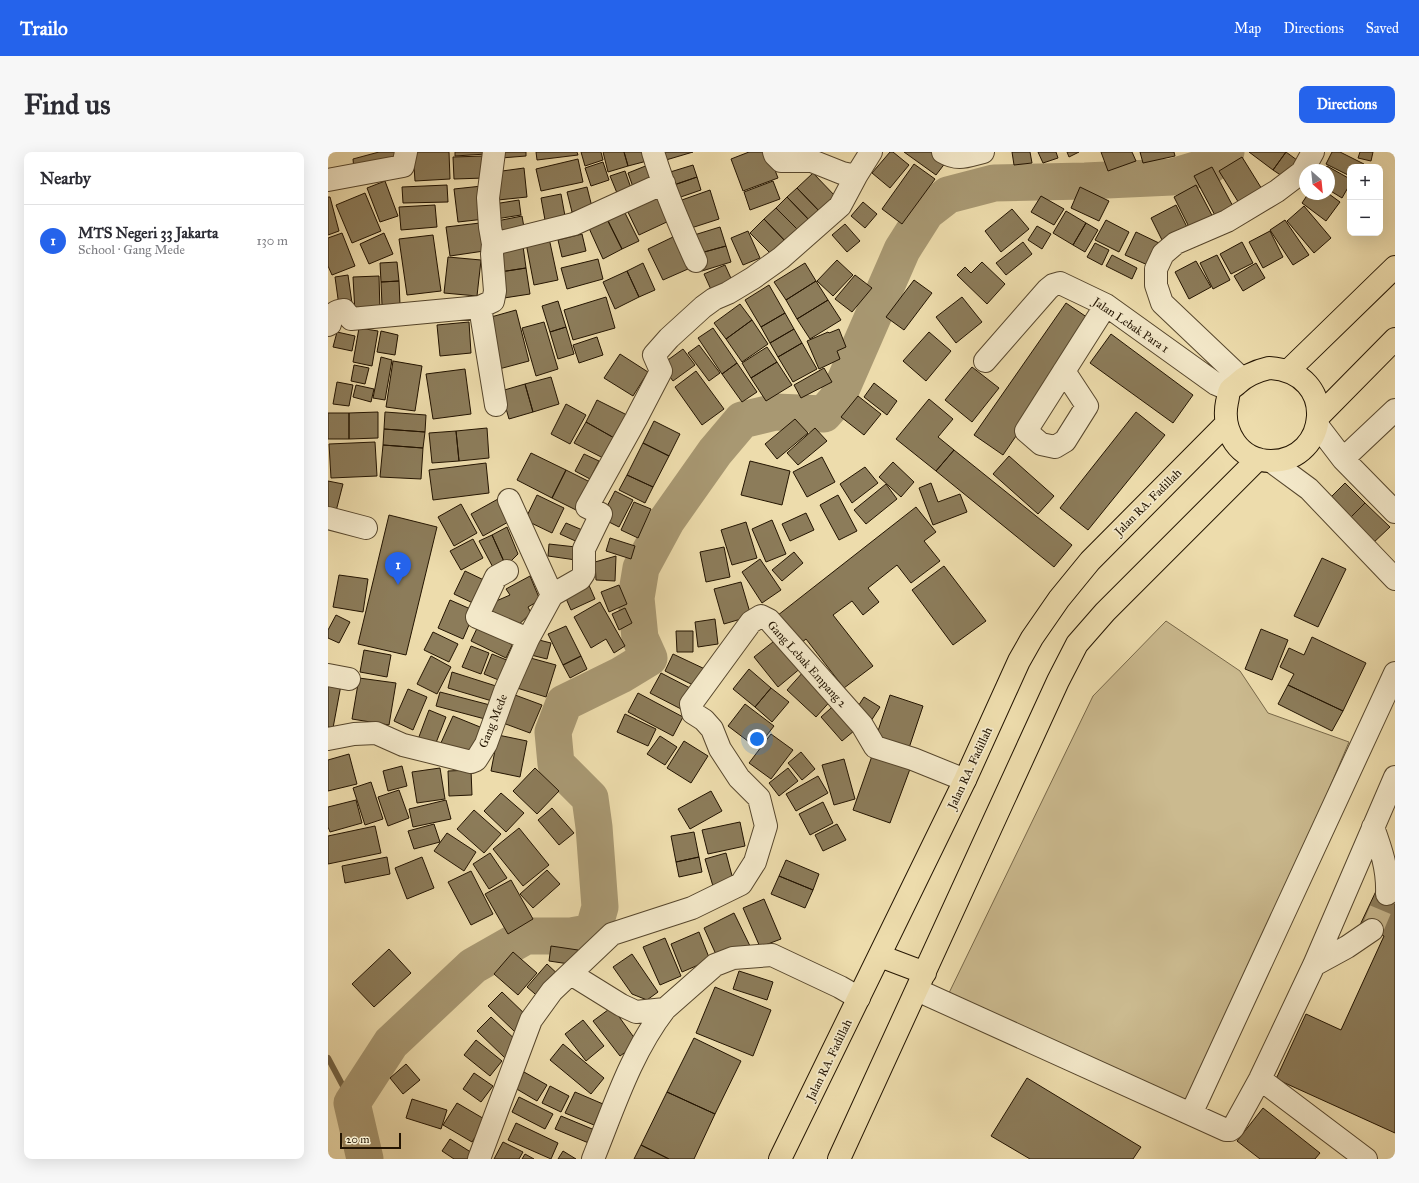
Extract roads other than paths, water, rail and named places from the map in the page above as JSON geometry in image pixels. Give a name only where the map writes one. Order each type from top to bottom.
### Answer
[{"type":"main road","points":[[1288,371],[1395,267]]},
{"type":"main road","points":[[1318,421],[1317,402],[1310,389],[1300,378],[1288,371],[1269,368],[1250,374],[1236,385],[1225,412],[1226,424],[1230,436],[1237,446],[1247,454],[1265,460],[1283,460],[1295,455],[1305,447],[1312,437],[1318,421],[1395,339]]},
{"type":"main road","name":"Jalan RA. Fadillah","points":[[780,1159],[965,780],[1019,661],[1032,638],[1047,616],[1090,562],[1226,424]]},
{"type":"main road","points":[[839,1159],[1058,681],[1077,644],[1104,612],[1265,460]]},
{"type":"main road","points":[[880,956],[921,981]]},
{"type":"street","points":[[328,180],[403,166],[406,152]]},
{"type":"street","points":[[329,314],[344,310],[350,319],[480,307],[493,302],[495,291],[492,254],[493,244],[488,198],[494,152]]},
{"type":"street","points":[[653,152],[681,228],[696,261]]},
{"type":"street","points":[[774,152],[775,155],[782,161],[812,161],[842,173],[856,176]]},
{"type":"street","points":[[943,152],[958,158],[983,152]]},
{"type":"street","points":[[1236,385],[1162,303],[1156,285],[1156,269],[1163,254],[1176,242],[1227,221],[1277,192],[1302,172],[1313,152]]},
{"type":"street","points":[[509,500],[552,595],[580,579],[584,573],[584,549],[602,514],[587,507],[661,371],[654,355],[669,338],[703,307],[714,299],[728,293],[753,278],[781,258],[835,211],[840,206],[866,153]]},
{"type":"street","points":[[493,244],[574,224],[664,183]]},
{"type":"street","name":"Jalan Lebak Para 1","points":[[985,361],[1048,289],[1060,283],[1106,306],[1216,384],[1236,385]]},
{"type":"street","points":[[1064,371],[1106,306]]},
{"type":"street","points":[[480,307],[496,405]]},
{"type":"street","points":[[1343,459],[1395,410]]},
{"type":"street","points":[[1318,421],[1343,459],[1395,512]]},
{"type":"street","points":[[1265,460],[1309,489],[1395,579]]},
{"type":"street","points":[[328,518],[366,528]]},
{"type":"street","points":[[507,572],[496,577],[477,617],[528,639]]},
{"type":"street","name":"Gang Mede","points":[[328,739],[354,734],[376,733],[403,745],[473,762],[476,760],[486,744],[505,691],[528,639],[552,595]]},
{"type":"street","name":"Gang Lebak Empang 2","points":[[571,974],[612,934],[692,908],[741,884],[755,862],[766,826],[758,798],[739,778],[720,750],[712,729],[704,720],[694,713],[691,704],[751,622],[761,616],[769,620],[857,719],[875,747],[913,759],[965,780]]},
{"type":"street","points":[[1191,1114],[1395,673]]},
{"type":"street","points":[[328,675],[349,680]]},
{"type":"street","points":[[921,981],[1191,1114],[1226,1130],[1230,1130],[1233,1128],[1260,1079],[1314,965],[1394,781]]},
{"type":"street","points":[[1373,827],[1385,862],[1387,874],[1387,894]]},
{"type":"street","points":[[1314,965],[1347,947],[1372,930]]},
{"type":"street","points":[[593,1159],[629,1070],[653,1024],[665,1009],[715,965],[733,958],[772,955],[798,966],[859,998]]},
{"type":"street","points":[[479,1159],[531,1020],[552,991],[571,974],[621,1005],[636,1012],[665,1009]]},
{"type":"street","points":[[1260,1079],[1366,1159]]},
{"type":"waterway","points":[[365,1159],[352,1103],[391,1043],[473,966],[526,936],[571,936],[593,932],[600,907],[594,827],[590,798],[556,764],[553,732],[564,703],[621,675],[649,658],[640,638],[636,598],[641,568],[667,520],[715,452],[742,420],[775,412],[824,414],[837,399],[902,250],[926,212],[948,195],[994,183],[1172,177],[1209,166],[1226,152]]},
{"type":"waterway","points":[[328,1058],[352,1103]]},
{"type":"tunnel","points":[[1372,930],[1387,894]]},
{"type":"place","name":"MTS Negeri 33 Jakarta","points":[[398,585]]}]
